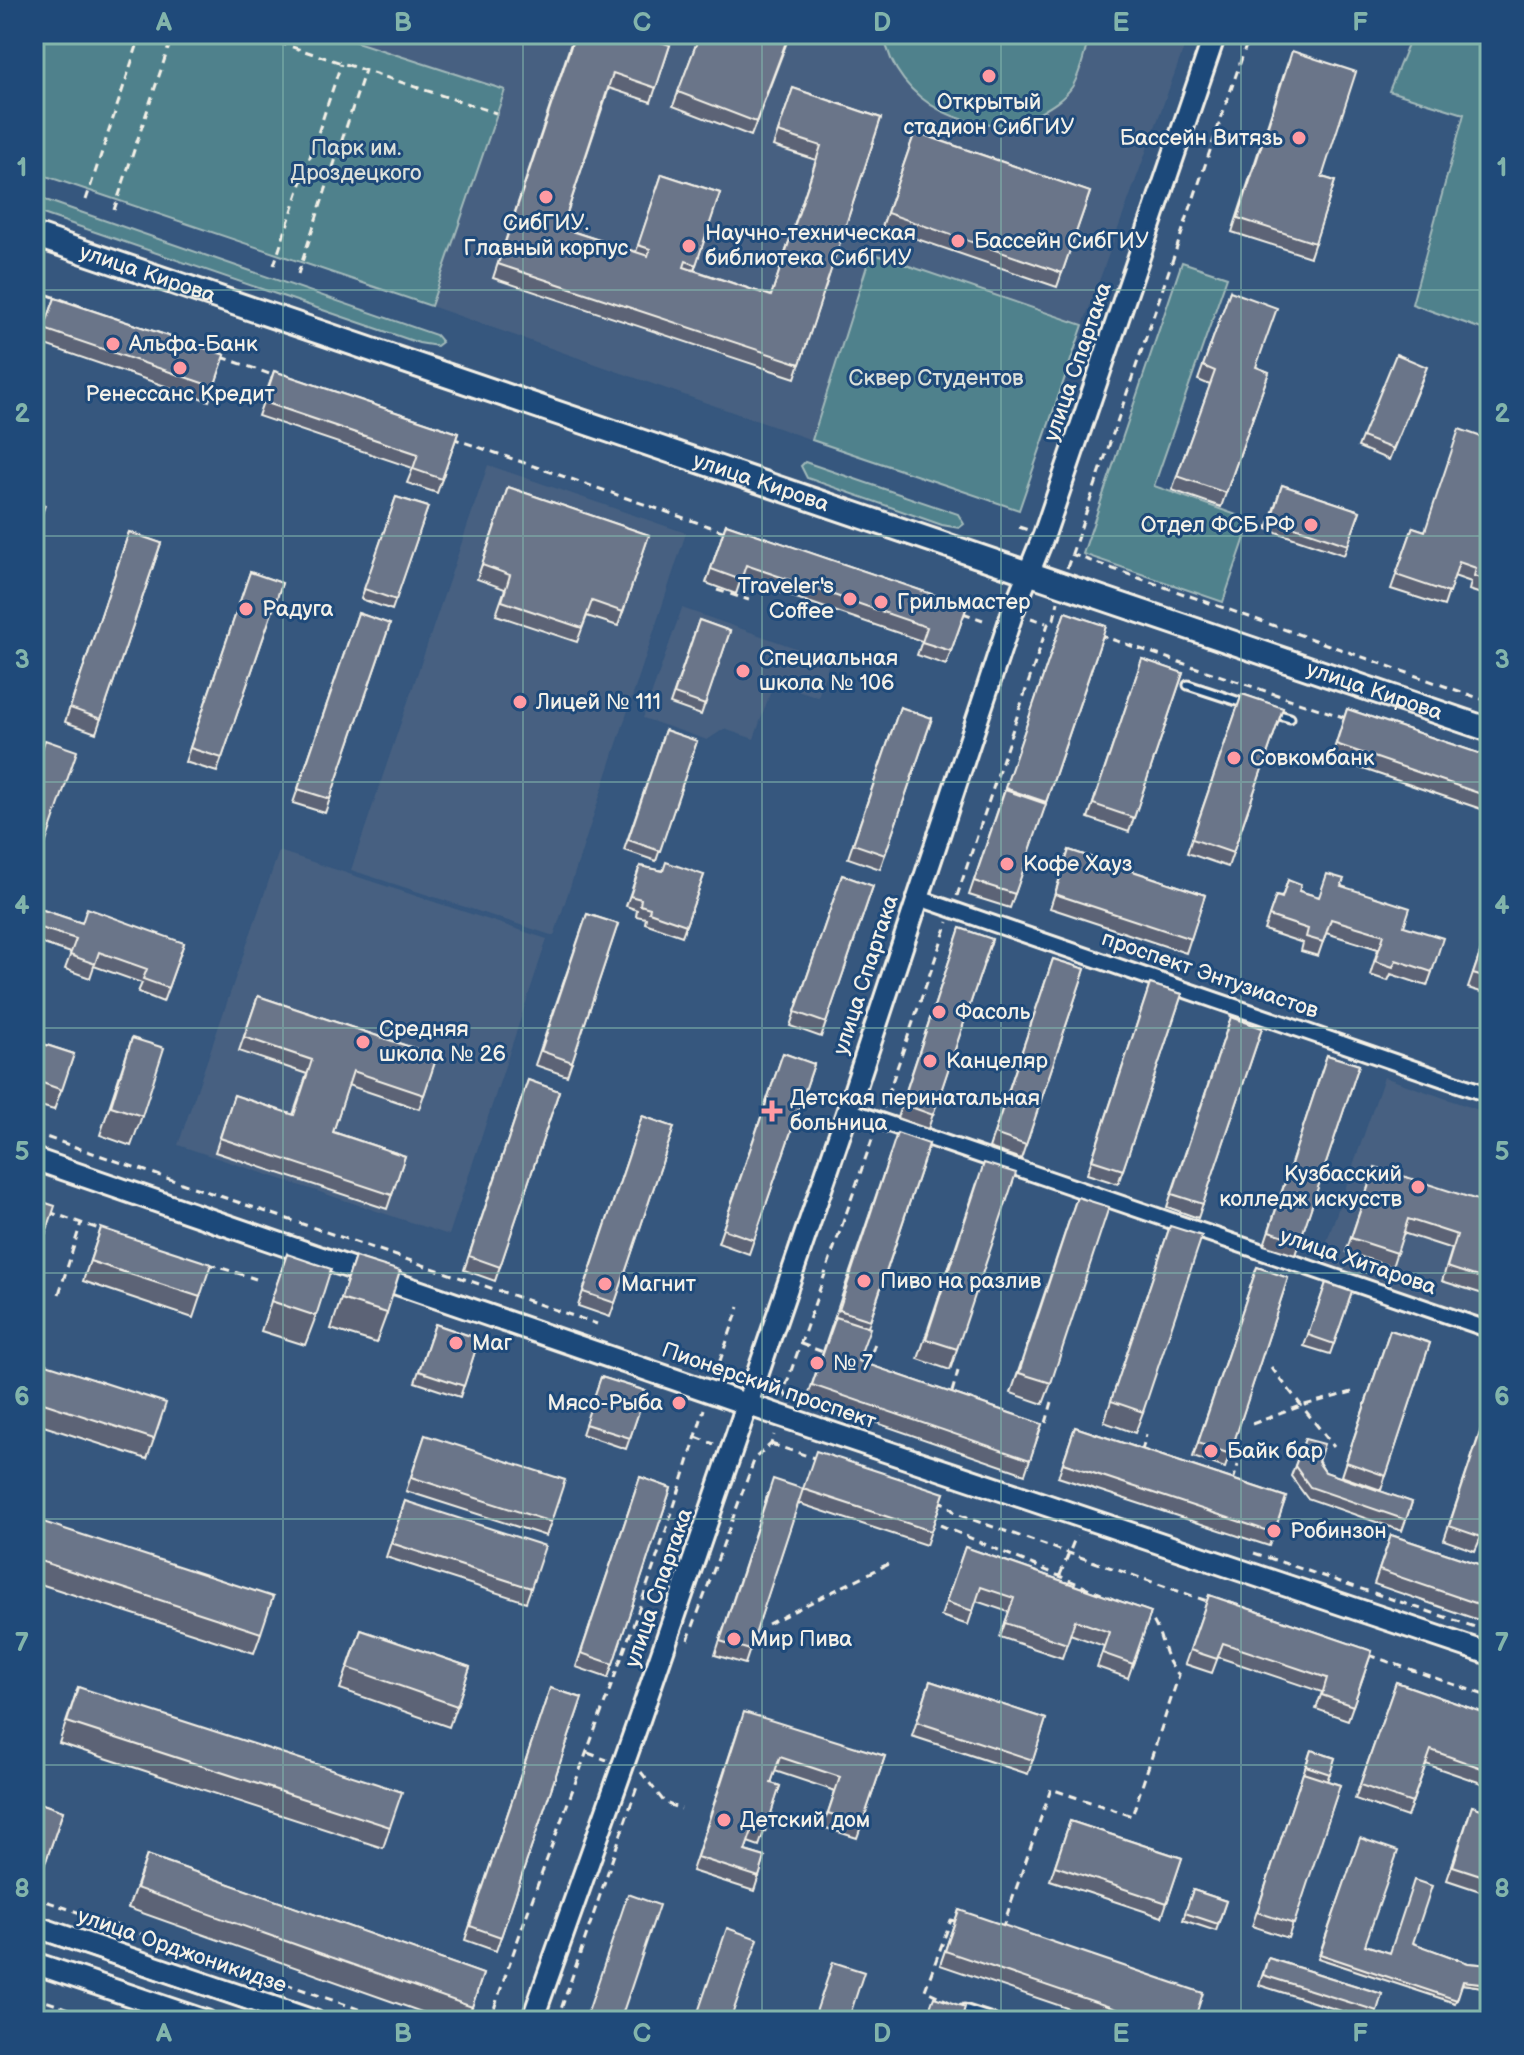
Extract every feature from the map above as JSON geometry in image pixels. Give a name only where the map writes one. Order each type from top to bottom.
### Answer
[{"type":"main road","name":"улица Кирова","points":[[34,235],[1490,730]]},
{"type":"street","name":"улица Спартака","points":[[532,2021],[848,1110],[1013,611],[1029,573],[1215,34]]},
{"type":"street","name":"проспект Энтузиастов","points":[[916,897],[1490,1095]]},
{"type":"street","name":"улица Хитарова","points":[[848,1110],[1490,1330]]},
{"type":"street","name":"Пионерский проспект","points":[[34,1159],[781,1416],[1490,1654]]},
{"type":"street","name":"улица Орджоникидзе","points":[[34,1926],[314,2021]]},
{"type":"street","points":[[34,1963],[206,2021]]},
{"type":"lane","points":[[1188,685],[1290,718]]},
{"type":"lane","points":[[964,2009],[992,2018]]},
{"type":"path","points":[[86,200],[141,34]]},
{"type":"path","points":[[114,210],[173,34]]},
{"type":"path","points":[[252,34],[496,113]]},
{"type":"path","points":[[685,1648],[755,1458],[771,1444],[787,1399],[784,1391],[1048,624],[1054,619],[1070,554],[1250,34]]},
{"type":"path","points":[[274,265],[342,63]]},
{"type":"path","points":[[298,274],[365,70]]},
{"type":"path","points":[[34,290],[93,311]]},
{"type":"path","points":[[220,357],[277,377]]},
{"type":"path","points":[[449,437],[737,537]]},
{"type":"path","points":[[1070,554],[1490,702]]},
{"type":"path","points":[[717,590],[749,600]]},
{"type":"path","points":[[954,610],[983,620]]},
{"type":"path","points":[[1096,634],[1354,721]]},
{"type":"path","points":[[34,1133],[597,1324]]},
{"type":"path","points":[[46,1211],[110,1232]]},
{"type":"path","points":[[59,1294],[81,1223]]},
{"type":"path","points":[[197,1261],[256,1279]]},
{"type":"path","points":[[490,2021],[678,1495],[709,1390],[739,1307]]},
{"type":"path","points":[[868,1365],[875,1343]]},
{"type":"path","points":[[801,1344],[823,1352]]},
{"type":"path","points":[[1271,1367],[1334,1447]]},
{"type":"path","points":[[952,1392],[958,1371]]},
{"type":"path","points":[[1252,1424],[1352,1392]]},
{"type":"path","points":[[1046,1423],[1052,1402]]},
{"type":"path","points":[[1141,1455],[1146,1434]]},
{"type":"path","points":[[771,1444],[830,1464]]},
{"type":"path","points":[[1232,1485],[1238,1465]]},
{"type":"path","points":[[932,1499],[947,1504],[956,1514],[1221,1606]]},
{"type":"path","points":[[1060,1575],[1083,1517]]},
{"type":"path","points":[[940,1525],[1125,1604]]},
{"type":"path","points":[[1485,1569],[1490,1555]]},
{"type":"path","points":[[768,1624],[892,1562]]},
{"type":"path","points":[[1319,1575],[1490,1632]]},
{"type":"path","points":[[1000,1935],[1051,1789],[1132,1816],[1179,1675],[1166,1662],[1161,1634],[1151,1616],[1138,1610]]},
{"type":"path","points":[[1357,1651],[1490,1697]]},
{"type":"path","points":[[557,2021],[642,1772]]},
{"type":"path","points":[[34,1897],[393,2021]]},
{"type":"path","points":[[963,1923],[951,1920],[925,1990],[964,2009]]},
{"type":"path","points":[[34,1997],[103,2021]]},
{"type":"shaded area","points":[[332,34],[1189,34],[1083,325],[872,253],[812,440],[431,306],[505,90]]},
{"type":"shaded area","name":"Лицей № 111","points":[[488,465],[686,533],[554,936],[351,870]]},
{"type":"shaded area","name":"Специальная школа № 106","points":[[682,608],[830,660],[818,697],[774,682],[754,739],[724,729],[707,740],[643,718]]},
{"type":"shaded area","name":"Средняя школа № 26","points":[[279,851],[547,939],[449,1235],[178,1145]]},
{"type":"shaded area","name":"Кузбасский колледж искусств","points":[[1384,1077],[1490,1114],[1490,1320],[1320,1261]]},
{"type":"green space","name":"Парк им. Дроздецкого","points":[[34,34],[332,34],[505,90],[431,306],[34,172]]},
{"type":"green space","name":"Открытый стадион СибГИУ","points":[[884,34],[1090,34],[1078,75],[1065,95],[1038,114],[1014,122],[990,124],[965,120],[921,98],[904,80],[891,58]]},
{"type":"green space","points":[[1412,34],[1490,34],[1490,332],[1412,304],[1464,114],[1389,91]]},
{"type":"green space","points":[[34,196],[436,335],[442,342],[437,346],[419,343],[34,211]]},
{"type":"green space","name":"Сквер Студентов","points":[[871,253],[1083,325],[1019,510],[812,440]]},
{"type":"green space","points":[[1182,262],[1227,277],[1154,486],[1251,520],[1223,602],[1083,554]]},
{"type":"green space","points":[[805,462],[958,514],[964,524],[959,528],[942,525],[807,478],[801,466]]},
{"type":"building","name":"СибГИУ. Главный корпус","points":[[575,34],[636,34],[670,45],[656,88],[613,73],[562,228],[648,256],[650,249],[638,245],[662,174],[720,193],[696,265],[686,261],[684,267],[771,296],[821,146],[778,132],[793,88],[881,118],[800,364],[498,264]]},
{"type":"building","points":[[700,34],[789,34],[756,122],[678,92]]},
{"type":"building","name":"Бассейн Витязь","points":[[1292,51],[1356,72],[1322,177],[1335,181],[1315,243],[1238,218]]},
{"type":"building","points":[[915,132],[1090,192],[1062,273],[887,213]]},
{"type":"building","points":[[1230,291],[1277,308],[1256,367],[1269,372],[1226,493],[1177,476],[1215,371],[1203,366]]},
{"type":"building","points":[[55,298],[225,355],[214,387],[44,329]]},
{"type":"building","points":[[1396,354],[1427,367],[1393,449],[1362,437]]},
{"type":"building","points":[[274,371],[458,433],[442,479],[413,469],[418,454],[264,402]]},
{"type":"building","points":[[1459,429],[1490,440],[1490,581],[1474,576],[1476,568],[1459,562],[1449,593],[1396,575],[1413,527],[1425,531]]},
{"type":"building","name":"Отдел ФСБ РФ","points":[[1282,485],[1360,511],[1348,545],[1271,519]]},
{"type":"building","points":[[508,487],[649,535],[623,612],[592,601],[582,628],[502,601],[510,575],[482,565]]},
{"type":"building","points":[[396,497],[428,507],[396,600],[364,589]]},
{"type":"building","points":[[34,502],[45,505],[34,538]]},
{"type":"building","points":[[726,524],[967,606],[951,651],[922,642],[927,627],[746,565],[741,580],[711,569]]},
{"type":"building","points":[[129,532],[161,543],[101,719],[70,708]]},
{"type":"building","points":[[250,572],[282,583],[222,758],[190,748]]},
{"type":"building","points":[[1065,612],[1106,626],[1046,802],[1005,788]]},
{"type":"building","points":[[358,613],[390,624],[330,799],[298,789]]},
{"type":"building","points":[[699,620],[730,631],[705,705],[674,694]]},
{"type":"building","points":[[1142,659],[1183,673],[1134,818],[1093,804]]},
{"type":"building","points":[[1242,694],[1283,708],[1233,853],[1192,839]]},
{"type":"building","points":[[900,707],[932,718],[885,855],[853,844]]},
{"type":"building","points":[[1347,709],[1490,757],[1490,797],[1336,744]]},
{"type":"building","points":[[665,730],[697,741],[660,851],[628,840]]},
{"type":"building","points":[[45,740],[77,751],[34,877],[34,774]]},
{"type":"building","points":[[1005,790],[1046,804],[1015,894],[974,881]]},
{"type":"building","points":[[1069,850],[1205,895],[1191,939],[1055,894]]},
{"type":"building","points":[[666,862],[704,875],[686,925],[649,912],[650,908],[640,905],[641,899],[630,896],[640,866],[663,871]]},
{"type":"building","points":[[1327,874],[1344,879],[1341,886],[1410,908],[1404,926],[1443,938],[1432,972],[1396,960],[1393,967],[1375,961],[1384,935],[1331,919],[1323,942],[1306,937],[1308,929],[1269,916],[1276,896],[1282,898],[1288,880],[1301,885],[1299,891],[1319,897]]},
{"type":"building","points":[[842,875],[873,886],[826,1023],[795,1012]]},
{"type":"building","points":[[34,907],[82,923],[87,908],[184,943],[168,988],[143,979],[147,969],[99,952],[95,964],[70,955],[76,939],[34,926]]},
{"type":"building","points":[[587,914],[618,924],[572,1062],[541,1051]]},
{"type":"building","points":[[960,928],[992,939],[933,1115],[902,1104]]},
{"type":"building","points":[[1487,933],[1490,934],[1490,979],[1473,974]]},
{"type":"building","points":[[1053,959],[1085,969],[1026,1145],[994,1134]]},
{"type":"building","points":[[1150,984],[1182,994],[1123,1170],[1092,1160]]},
{"type":"building","points":[[258,996],[437,1056],[424,1095],[353,1071],[333,1132],[405,1156],[392,1195],[220,1138],[234,1095],[294,1115],[312,1060],[244,1037]]},
{"type":"building","points":[[1231,1017],[1262,1028],[1203,1204],[1172,1194]]},
{"type":"building","points":[[132,1038],[164,1048],[142,1116],[111,1106]]},
{"type":"building","points":[[34,1041],[74,1054],[62,1090],[34,1080]]},
{"type":"building","points":[[783,1053],[814,1064],[754,1240],[723,1229]]},
{"type":"building","points":[[1327,1055],[1359,1065],[1300,1241],[1269,1231]]},
{"type":"building","points":[[528,1080],[559,1091],[500,1267],[469,1256]]},
{"type":"building","points":[[642,1116],[674,1127],[615,1303],[583,1292]]},
{"type":"building","points":[[897,1133],[929,1144],[870,1320],[839,1310]]},
{"type":"building","points":[[984,1163],[1016,1173],[957,1349],[926,1339]]},
{"type":"building","points":[[1375,1167],[1490,1204],[1490,1281],[1447,1267],[1457,1235],[1408,1219],[1397,1253],[1351,1238]]},
{"type":"building","points":[[1077,1197],[1109,1207],[1051,1383],[1019,1373]]},
{"type":"building","points":[[34,1199],[55,1206],[43,1242],[34,1239]]},
{"type":"building","points":[[1170,1226],[1202,1236],[1143,1412],[1111,1401]]},
{"type":"building","points":[[101,1228],[211,1264],[200,1297],[90,1261]]},
{"type":"building","points":[[287,1254],[331,1269],[316,1316],[271,1301]]},
{"type":"building","points":[[355,1257],[400,1271],[387,1313],[341,1299]]},
{"type":"building","points":[[1257,1267],[1288,1278],[1230,1454],[1198,1443]]},
{"type":"building","points":[[1326,1283],[1352,1292],[1334,1344],[1308,1335]]},
{"type":"building","points":[[836,1317],[870,1328],[858,1361],[1042,1424],[1030,1460],[812,1385]]},
{"type":"building","points":[[435,1324],[479,1339],[464,1386],[419,1371]]},
{"type":"building","points":[[1390,1330],[1430,1343],[1386,1476],[1346,1462]]},
{"type":"building","points":[[34,1360],[166,1403],[154,1439],[34,1400]]},
{"type":"building","points":[[601,1377],[646,1391],[630,1438],[585,1424]]},
{"type":"building","points":[[1490,1403],[1490,1508],[1481,1537],[1449,1526]]},
{"type":"building","points":[[1075,1427],[1286,1497],[1274,1533],[1063,1463]]},
{"type":"building","points":[[425,1435],[565,1480],[551,1522],[411,1477]]},
{"type":"building","points":[[1305,1439],[1324,1444],[1318,1462],[1325,1472],[1412,1502],[1406,1520],[1310,1487],[1295,1466]]},
{"type":"building","points":[[816,1451],[944,1493],[931,1531],[803,1489]]},
{"type":"building","points":[[640,1477],[671,1488],[613,1664],[581,1653]]},
{"type":"building","points":[[773,1479],[803,1489],[750,1650],[720,1641]]},
{"type":"building","points":[[405,1501],[545,1546],[531,1588],[391,1543]]},
{"type":"building","points":[[34,1519],[273,1597],[261,1633],[34,1559]]},
{"type":"building","points":[[1391,1535],[1490,1568],[1490,1608],[1379,1570]]},
{"type":"building","points":[[965,1547],[1151,1612],[1133,1664],[1102,1653],[1109,1632],[1075,1620],[1067,1644],[1005,1623],[1014,1598],[981,1587],[973,1611],[946,1602]]},
{"type":"building","points":[[1209,1595],[1372,1651],[1353,1706],[1322,1695],[1327,1678],[1223,1643],[1217,1659],[1190,1650]]},
{"type":"building","points":[[361,1630],[470,1667],[457,1706],[348,1668]]},
{"type":"building","points":[[930,1681],[1046,1719],[1033,1760],[917,1722]]},
{"type":"building","points":[[1396,1682],[1490,1715],[1490,1771],[1431,1750],[1412,1803],[1360,1785]]},
{"type":"building","points":[[78,1687],[402,1792],[390,1827],[67,1722]]},
{"type":"building","points":[[550,1688],[582,1698],[501,1937],[470,1926]]},
{"type":"building","points":[[744,1712],[885,1756],[862,1824],[828,1813],[840,1777],[780,1757],[771,1783],[780,1786],[765,1832],[753,1828],[745,1851],[765,1857],[759,1877],[697,1857]]},
{"type":"building","points":[[1311,1750],[1335,1758],[1330,1774],[1306,1766]]},
{"type":"building","points":[[1303,1773],[1340,1785],[1294,1924],[1257,1912]]},
{"type":"building","points":[[34,1801],[63,1811],[46,1861],[34,1857]]},
{"type":"building","points":[[1472,1806],[1490,1812],[1490,1878],[1453,1866]]},
{"type":"building","points":[[1070,1821],[1182,1858],[1167,1903],[1055,1866]]},
{"type":"building","points":[[1360,1838],[1398,1851],[1365,1945],[1390,1953],[1414,1880],[1432,1886],[1413,1943],[1468,1963],[1490,1965],[1490,1984],[1463,1981],[1457,2000],[1320,1954]]},
{"type":"building","points":[[147,1855],[483,1974],[472,2007],[136,1888]]},
{"type":"building","points":[[1193,1890],[1226,1901],[1218,1924],[1185,1913]]},
{"type":"building","points":[[628,1894],[659,1905],[620,2021],[585,2021]]},
{"type":"building","points":[[959,1910],[1203,1993],[1194,2021],[1151,2021],[945,1951]]},
{"type":"building","points":[[727,1928],[758,1939],[730,2021],[695,2021]]},
{"type":"building","points":[[1268,1958],[1382,1994],[1377,2011],[1263,1975]]},
{"type":"building","points":[[833,1962],[864,1972],[848,2021],[813,2021]]},
{"type":"building","points":[[934,1997],[965,2007],[961,2021],[925,2021]]},
{"type":"tram line","points":[[34,1938],[279,2021]]},
{"type":"place","name":"Открытый стадион СибГИУ","points":[[989,76]]},
{"type":"place","name":"Бассейн Витязь","points":[[1299,138]]},
{"type":"place","name":"СибГИУ. Главный корпус","points":[[546,197]]},
{"type":"place","name":"Бассейн СибГИУ","points":[[958,241]]},
{"type":"place","name":"Научно-техническая библиотека СибГИУ","points":[[689,246]]},
{"type":"place","name":"Альфа-Банк","points":[[113,344]]},
{"type":"place","name":"Ренессанс Кредит","points":[[180,368]]},
{"type":"place","name":"Отдел ФСБ РФ","points":[[1311,525]]},
{"type":"place","name":"Traveler's Coffee","points":[[850,599]]},
{"type":"place","name":"Грильмастер","points":[[881,602]]},
{"type":"place","name":"Радуга","points":[[246,609]]},
{"type":"place","name":"Специальная школа № 106","points":[[743,671]]},
{"type":"place","name":"Лицей № 111","points":[[520,702]]},
{"type":"place","name":"Совкомбанк","points":[[1234,758]]},
{"type":"place","name":"Кофе Хауз","points":[[1007,864]]},
{"type":"place","name":"Фасоль","points":[[939,1012]]},
{"type":"place","name":"Средняя школа № 26","points":[[363,1042]]},
{"type":"place","name":"Канцеляр","points":[[930,1061]]},
{"type":"place","name":"Детская перинатальная больница","points":[[772,1111]]},
{"type":"place","name":"Кузбасский колледж искусств","points":[[1418,1187]]},
{"type":"place","name":"Пиво на разлив","points":[[864,1281]]},
{"type":"place","name":"Магнит","points":[[605,1284]]},
{"type":"place","name":"Маг","points":[[456,1343]]},
{"type":"place","name":"№ 7","points":[[817,1363]]},
{"type":"place","name":"Мясо-Рыба","points":[[679,1403]]},
{"type":"place","name":"Байк бар","points":[[1211,1451]]},
{"type":"place","name":"Робинзон","points":[[1274,1531]]},
{"type":"place","name":"Мир Пива","points":[[734,1639]]},
{"type":"place","name":"Детский дом","points":[[724,1820]]}]
